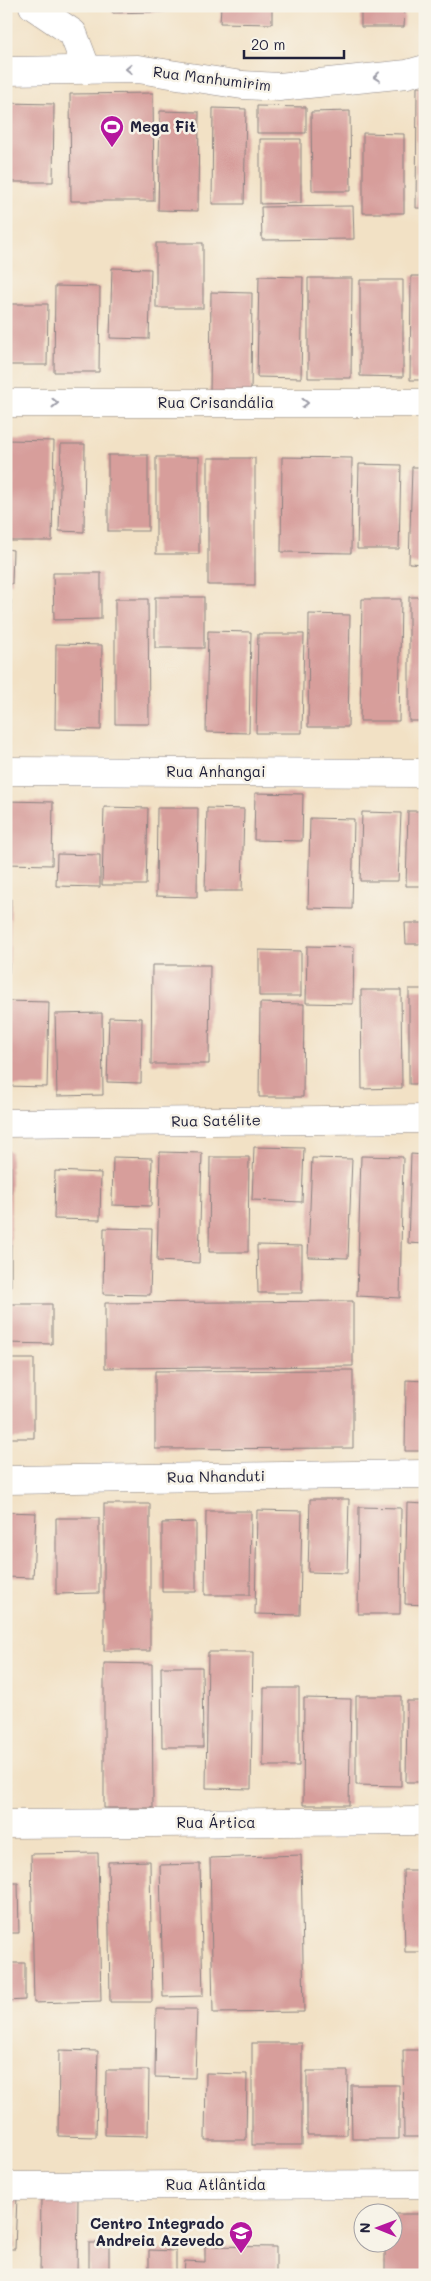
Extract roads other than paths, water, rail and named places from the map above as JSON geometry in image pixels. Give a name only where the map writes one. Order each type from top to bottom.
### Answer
[{"type":"street","points":[[33,6],[73,33]]},
{"type":"street","points":[[60,6],[87,70]]},
{"type":"street","name":"Rua Manhumirim","points":[[6,70],[138,69],[242,85],[279,87],[407,74],[425,69]]},
{"type":"street","name":"Rua Crisandália","points":[[6,403],[425,403]]},
{"type":"street","name":"Rua Anhangai","points":[[6,771],[425,773]]},
{"type":"street","name":"Rua Satélite","points":[[6,1123],[425,1119]]},
{"type":"street","name":"Rua Nhanduti","points":[[6,1480],[425,1474]]},
{"type":"street","name":"Rua Ártica","points":[[6,1824],[425,1822]]},
{"type":"street","name":"Rua Atlântida","points":[[6,2186],[425,2184]]},
{"type":"place","name":"Mega Fit","points":[[112,148]]},
{"type":"place","name":"Centro Integrado Andreia Azevedo","points":[[241,2254]]}]
